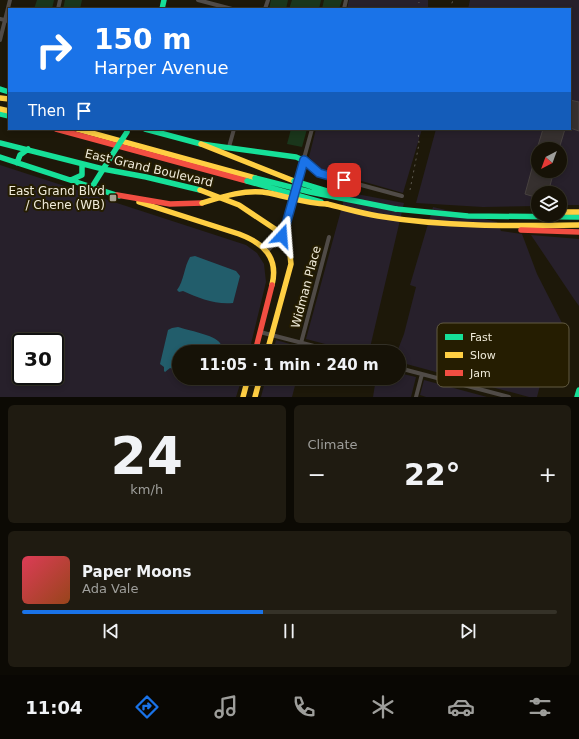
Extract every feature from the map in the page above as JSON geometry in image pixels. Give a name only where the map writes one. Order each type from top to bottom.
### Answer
[{"type":"main road","points":[[60,130],[327,204],[377,216],[437,223],[495,226],[579,224]]},
{"type":"main road","points":[[81,130],[310,192],[396,209],[440,214],[508,217],[579,217]]},
{"type":"main road","points":[[92,187],[128,130]]},
{"type":"main road","points":[[149,130],[201,144],[294,181],[396,209]]},
{"type":"main road","name":"East Grand Boulevard","points":[[0,143],[82,164],[146,177],[210,193],[239,205],[275,229],[289,246],[291,264],[269,345]]},
{"type":"main road","points":[[201,144],[296,157],[304,160]]},
{"type":"main road","points":[[17,163],[20,155],[28,149]]},
{"type":"main road","points":[[0,157],[253,239],[268,250],[274,273],[257,345]]},
{"type":"main road","points":[[71,180],[82,175],[84,169],[82,164]]},
{"type":"main road","points":[[117,195],[178,206],[190,206],[235,193],[261,192],[313,205],[327,204]]},
{"type":"main road","points":[[567,212],[579,212]]},
{"type":"main road","points":[[508,217],[531,213]]},
{"type":"main road","points":[[512,226],[527,230],[579,232]]},
{"type":"main road","points":[[268,302],[274,307],[280,306]]},
{"type":"main road","points":[[243,397],[246,385]]},
{"type":"main road","points":[[255,397],[258,385]]},
{"type":"main road","points":[[577,397],[579,390]]},
{"type":"street","points":[[198,0],[228,8]]},
{"type":"street","points":[[0,19],[7,21],[0,40]]},
{"type":"street","points":[[229,147],[234,130]]},
{"type":"street","points":[[268,250],[282,236],[285,228],[312,130]]},
{"type":"street","points":[[304,160],[324,175],[402,196]]},
{"type":"street","name":"Widman Place","points":[[302,343],[329,237]]},
{"type":"street","points":[[260,332],[310,345]]},
{"type":"street","points":[[406,370],[437,378]]},
{"type":"street","points":[[416,397],[422,374]]},
{"type":"street","points":[[465,387],[492,395],[509,397]]},
{"type":"shaded area","points":[[349,0],[428,0],[428,8],[347,8]]},
{"type":"shaded area","points":[[470,0],[579,0],[579,205],[567,205],[567,186],[531,186],[531,206],[483,207],[416,203],[436,130],[571,130],[571,8],[468,8]]},
{"type":"shaded area","points":[[316,130],[422,130],[403,193],[320,169],[309,157]]},
{"type":"shaded area","points":[[0,165],[246,245],[257,253],[264,264],[266,282],[251,345],[172,345],[172,385],[240,385],[236,397],[0,397]]},
{"type":"shaded area","points":[[346,192],[404,203],[371,345],[329,345],[306,339]]},
{"type":"shaded area","points":[[433,207],[497,222],[501,231],[522,234],[537,274],[562,323],[437,323],[437,372],[406,364],[406,345],[400,345],[416,287],[410,285]]},
{"type":"shaded area","points":[[531,235],[579,239],[579,306],[574,299]]},
{"type":"shaded area","points":[[276,340],[294,345],[275,345]]},
{"type":"shaded area","points":[[406,375],[416,377],[411,397],[373,397],[375,385],[406,385]]},
{"type":"shaded area","points":[[424,380],[437,384],[437,387],[450,387],[487,397],[426,397],[420,395]]},
{"type":"shaded area","points":[[264,385],[295,385],[292,397],[261,397]]},
{"type":"shaded area","points":[[492,387],[540,387],[537,397],[529,397]]},
{"type":"green space","points":[[37,0],[54,0],[52,8],[34,8]]},
{"type":"green space","points":[[65,0],[82,0],[80,8],[63,8]]},
{"type":"green space","points":[[271,0],[288,0],[286,8],[269,8]]},
{"type":"green space","points":[[292,0],[321,0],[319,8],[289,8]]},
{"type":"green space","points":[[324,0],[342,0],[339,8],[322,8]]},
{"type":"green space","points":[[291,130],[307,130],[302,147],[287,144]]},
{"type":"water","points":[[195,256],[236,271],[240,276],[233,303],[214,302],[183,291],[179,292],[177,290],[190,257]]},
{"type":"water","points":[[178,327],[207,335],[217,340],[221,345],[172,345],[172,369],[170,368],[165,372],[164,367],[160,364],[168,330]]},
{"type":"building","points":[[571,100],[579,102],[579,131],[571,128]]},
{"type":"building","points":[[543,130],[565,130],[561,142],[539,142]]},
{"type":"building","points":[[531,172],[531,178],[552,178],[550,186],[531,186],[531,196],[525,194]]},
{"type":"railway","points":[[450,8],[453,0]]},
{"type":"railway","points":[[418,8],[419,2]]},
{"type":"railway","points":[[410,190],[419,144],[418,130]]},
{"type":"traffic: fast","points":[[162,8],[164,0]]},
{"type":"traffic: fast","points":[[0,89],[8,92]]},
{"type":"traffic: fast","points":[[0,114],[8,116]]},
{"type":"traffic: fast","points":[[149,130],[201,144],[296,157],[303,160]]},
{"type":"traffic: fast","points":[[112,155],[127,132]]},
{"type":"traffic: fast","points":[[0,143],[103,169],[146,177],[200,190]]},
{"type":"traffic: fast","points":[[17,163],[20,155],[28,149]]},
{"type":"traffic: fast","points":[[92,187],[112,155]]},
{"type":"traffic: fast","points":[[0,157],[119,196]]},
{"type":"traffic: fast","points":[[71,180],[82,175],[82,164]]},
{"type":"traffic: fast","points":[[255,178],[310,192],[396,209]]},
{"type":"traffic: fast","points":[[247,181],[321,202]]},
{"type":"traffic: fast","points":[[294,181],[330,192]]},
{"type":"traffic: fast","points":[[396,209],[468,216],[579,217]]},
{"type":"traffic: fast","points":[[577,397],[579,390]]},
{"type":"traffic: slow","points":[[0,98],[8,99]]},
{"type":"traffic: slow","points":[[0,109],[8,111]]},
{"type":"traffic: slow","points":[[81,130],[255,178]]},
{"type":"traffic: slow","points":[[201,144],[294,181]]},
{"type":"traffic: slow","points":[[200,190],[239,205],[275,229],[289,246],[291,264],[269,345]]},
{"type":"traffic: slow","points":[[202,203],[227,196],[260,192],[305,202],[327,204]]},
{"type":"traffic: slow","points":[[139,202],[239,234],[255,242],[267,252],[271,259],[274,275],[272,285]]},
{"type":"traffic: slow","points":[[327,204],[358,212],[403,220],[453,224],[579,225]]},
{"type":"traffic: slow","points":[[567,212],[579,212]]},
{"type":"traffic: slow","points":[[243,397],[246,385]]},
{"type":"traffic: slow","points":[[255,397],[258,385]]},
{"type":"traffic: jam","points":[[60,130],[247,181]]},
{"type":"traffic: jam","points":[[117,195],[170,204],[202,203]]},
{"type":"traffic: jam","points":[[521,230],[579,232]]},
{"type":"traffic: jam","points":[[257,345],[272,285]]},
{"type":"place","name":"East Grand Blvd / Chene (WB)","points":[[113,198]]},
{"type":"route","points":[[282,236],[304,160],[319,173],[344,180]]}]
